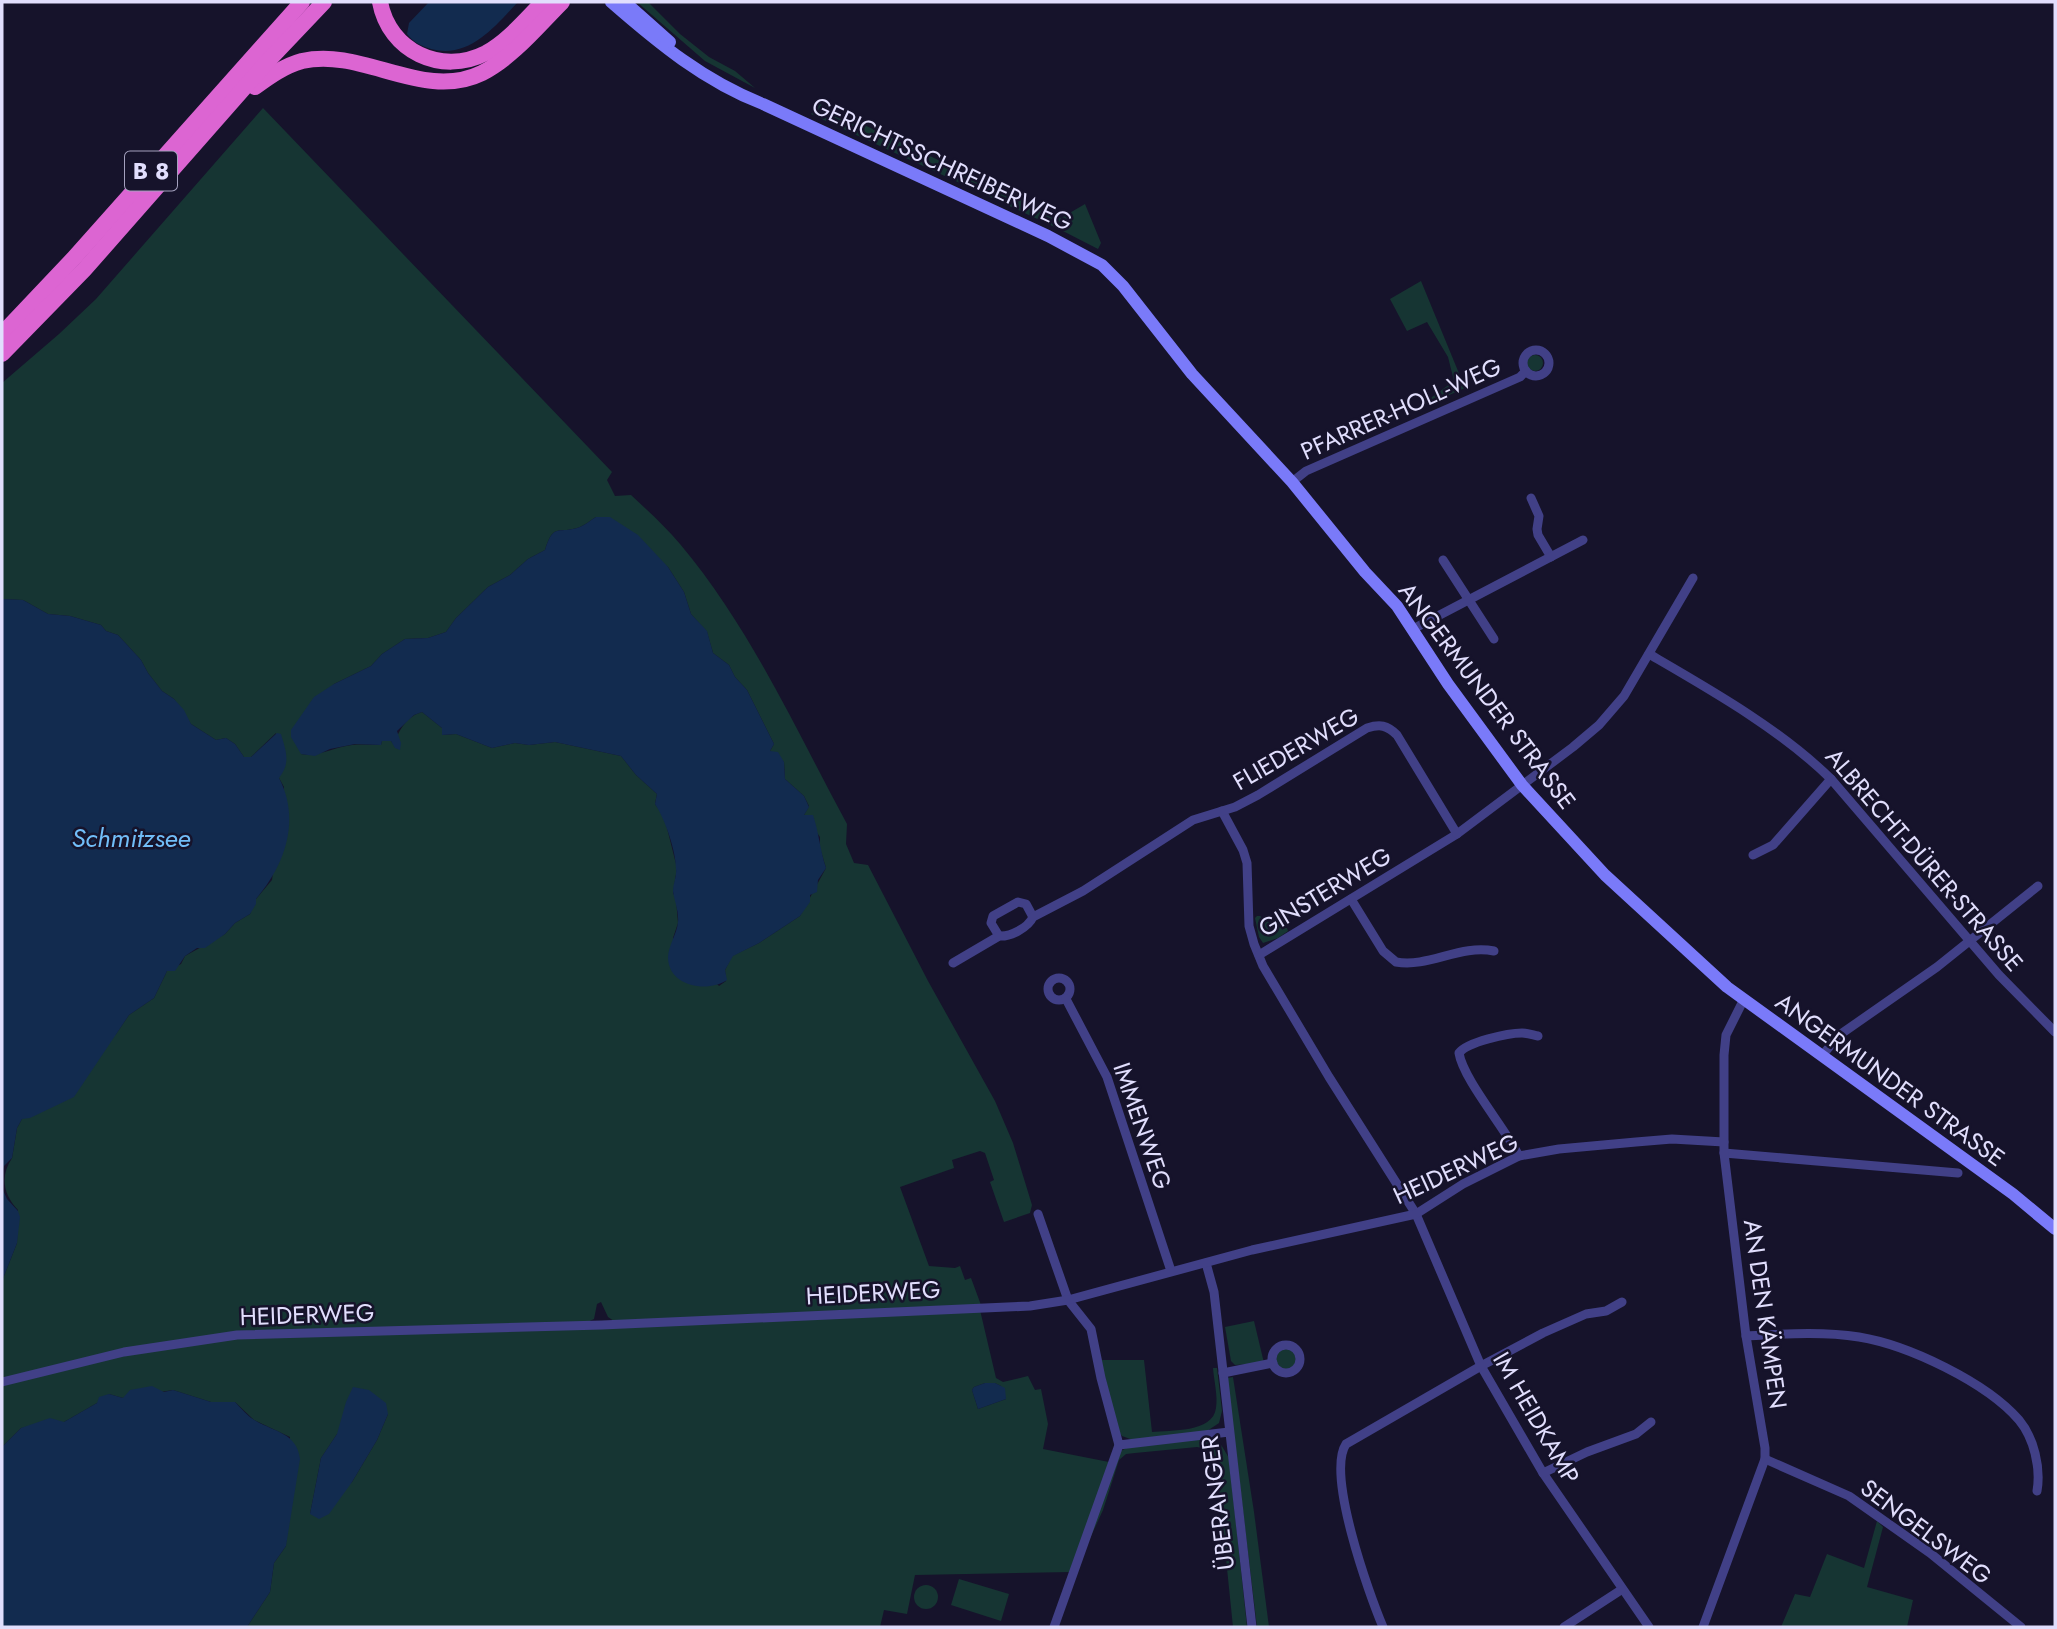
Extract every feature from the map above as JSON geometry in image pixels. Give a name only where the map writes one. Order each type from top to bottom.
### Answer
[{"type":"highway","name":"B 8","points":[[2,334],[74,259],[302,2]]},
{"type":"highway","name":"B 8","points":[[2,354],[84,270],[237,96],[324,2]]},
{"type":"highway","points":[[380,2],[387,23],[401,43],[430,60],[452,63],[484,54],[496,47],[543,2]]},
{"type":"highway","points":[[237,96],[291,65],[317,59],[348,60],[434,81],[455,81],[471,77],[514,50],[562,2]]},
{"type":"main road","name":"GERICHTSSCHREIBERWEG","points":[[611,2],[651,37],[733,92],[1048,236],[1101,265]]},
{"type":"main road","name":"GERICHTSSCHREIBERWEG","points":[[625,2],[694,62],[763,104]]},
{"type":"main road","name":"ANGERMUNDER STRASSE","points":[[1101,265],[1130,294],[1192,374],[1292,482],[1365,572],[1397,606],[1448,684],[1522,785],[1605,875],[1718,980],[2013,1194],[2055,1229]]},
{"type":"street","name":"PFARRER-HOLL-WEG","points":[[1292,482],[1306,471],[1526,371]]},
{"type":"street","points":[[1531,498],[1539,516],[1538,535],[1550,557]]},
{"type":"street","points":[[1413,629],[1583,540]]},
{"type":"street","points":[[1443,560],[1494,639]]},
{"type":"street","name":"GINSTERWEG","points":[[1416,1214],[1329,1077],[1259,956],[1457,834],[1573,747],[1599,724],[1624,696],[1693,578]]},
{"type":"street","name":"ALBRECHT-DÜRER-STRASSE","points":[[1649,654],[1798,749],[1832,779],[1999,975],[2055,1032]]},
{"type":"street","name":"FLIEDERWEG","points":[[953,963],[999,936],[1006,937],[1030,923],[1033,917],[1083,891],[1194,820],[1222,811],[1258,794],[1378,724],[1389,727],[1397,735],[1457,834]]},
{"type":"street","points":[[1753,855],[1773,845],[1832,779]]},
{"type":"street","name":"FLIEDERWEG","points":[[1222,811],[1243,849],[1247,863],[1249,926],[1259,956]]},
{"type":"street","points":[[1822,1056],[1838,1036],[1937,967],[2038,886]]},
{"type":"street","points":[[1352,899],[1383,951],[1396,962],[1417,961],[1472,950],[1494,951]]},
{"type":"street","points":[[999,936],[991,923],[993,916],[1018,902],[1026,904],[1033,917]]},
{"type":"street","name":"IMMENWEG","points":[[1066,999],[1107,1077],[1171,1271]]},
{"type":"street","name":"AN DEN KÄMPEN","points":[[1703,1627],[1765,1459],[1746,1336],[1724,1153],[1726,1035],[1744,999]]},
{"type":"street","points":[[1519,1156],[1463,1067],[1459,1053],[1461,1049],[1474,1043],[1522,1033],[1538,1036]]},
{"type":"street","name":"HEIDERWEG","points":[[2,1382],[124,1352],[237,1335],[602,1325],[1010,1307],[1068,1300],[1280,1243],[1416,1214],[1463,1185],[1519,1156],[1559,1149],[1672,1139],[1724,1142]]},
{"type":"street","points":[[1724,1153],[1958,1173]]},
{"type":"street","points":[[1038,1214],[1068,1300],[1091,1329],[1119,1445],[1054,1627]]},
{"type":"street","name":"IM HEIDKAMP","points":[[1416,1214],[1481,1366],[1544,1473],[1648,1627]]},
{"type":"street","name":"ÜBERANGER","points":[[1206,1263],[1214,1292],[1252,1627]]},
{"type":"street","points":[[1383,1627],[1363,1577],[1351,1527],[1340,1470],[1342,1450],[1351,1440],[1481,1366],[1586,1314],[1606,1311],[1622,1302]]},
{"type":"street","points":[[1746,1336],[1826,1334],[1859,1337],[1924,1357],[1961,1377],[2000,1403],[2019,1420],[2037,1461],[2037,1491]]},
{"type":"street","points":[[1223,1373],[1273,1363]]},
{"type":"street","points":[[1544,1473],[1587,1452],[1636,1434],[1651,1422]]},
{"type":"street","points":[[1119,1445],[1230,1432]]},
{"type":"street","name":"SENGELSWEG","points":[[1765,1459],[1849,1496],[1930,1553],[2021,1627]]},
{"type":"street","points":[[1564,1627],[1622,1590]]},
{"type":"green space","points":[[637,2],[648,2],[680,34],[709,57],[735,71],[755,88],[705,61]]},
{"type":"green space","points":[[820,104],[1061,218],[1085,204],[1101,243],[1098,249],[811,114]]},
{"type":"green space","points":[[263,108],[612,472],[607,480],[615,496],[631,495],[674,537],[705,576],[771,680],[847,824],[846,844],[854,863],[868,865],[928,981],[995,1101],[1013,1143],[1032,1205],[1030,1213],[1004,1222],[990,1182],[994,1180],[985,1153],[980,1151],[952,1160],[954,1168],[900,1187],[929,1266],[960,1266],[965,1280],[971,1278],[981,1305],[617,1323],[608,1317],[601,1302],[597,1304],[594,1319],[585,1323],[237,1333],[2,1380],[2,1281],[17,1243],[18,1210],[6,1191],[5,1178],[12,1158],[17,1128],[22,1119],[116,1034],[129,1015],[154,998],[167,971],[181,964],[185,956],[225,934],[235,923],[250,914],[256,899],[272,880],[284,787],[279,778],[276,733],[251,757],[244,757],[235,744],[226,738],[216,740],[191,724],[174,699],[162,691],[141,660],[118,635],[106,631],[101,625],[70,616],[48,614],[23,600],[2,599],[2,383],[96,299]],"holes":[[[596,517],[668,567],[684,592],[691,614],[707,632],[713,653],[729,665],[735,677],[747,690],[774,744],[770,751],[784,762],[785,779],[804,796],[809,806],[804,815],[820,837],[826,868],[800,916],[759,943],[732,956],[725,970],[726,981],[719,986],[673,938],[678,923],[673,893],[677,868],[664,816],[655,804],[657,794],[636,775],[621,756],[555,742],[529,745],[515,743],[492,748],[456,734],[442,735],[442,728],[422,712],[404,725],[394,745],[391,741],[382,741],[381,745],[352,745],[314,754],[301,754],[334,684],[371,666],[382,654],[405,639],[428,638],[446,632],[456,618],[488,587],[545,550],[554,532],[580,527]]]},
{"type":"green space","points":[[1421,281],[1465,388],[1429,404],[1428,400],[1454,381],[1448,357],[1427,322],[1407,331],[1390,299]]},
{"type":"green space","points":[[1535,355],[1541,357],[1541,369],[1535,371],[1529,369],[1527,363],[1529,357]]},
{"type":"green space","points":[[1257,916],[1276,927],[1287,928],[1288,931],[1263,943],[1259,937],[1255,918]]},
{"type":"green space","points":[[980,1310],[996,1378],[1003,1382],[1028,1376],[1035,1390],[1041,1389],[1048,1424],[1043,1449],[1109,1462],[1071,1572],[915,1575],[907,1614],[884,1610],[880,1627],[247,1627],[270,1592],[274,1563],[286,1546],[290,1437],[254,1420],[235,1402],[211,1402],[173,1390],[123,1398],[109,1394],[64,1422],[21,1428],[2,1447],[2,1384],[124,1354],[237,1337]],"holes":[[[985,1383],[1001,1386],[1006,1399],[978,1409],[972,1390]],[[388,1414],[377,1440],[352,1482],[310,1514],[321,1458],[337,1434]]]},
{"type":"green space","points":[[1254,1321],[1264,1363],[1235,1365],[1231,1361],[1225,1327]]},
{"type":"green space","points":[[1282,1349],[1290,1349],[1296,1359],[1290,1369],[1282,1369],[1276,1363],[1276,1355]]},
{"type":"green space","points":[[1101,1360],[1144,1360],[1152,1432],[1190,1429],[1207,1422],[1216,1408],[1213,1368],[1217,1368],[1222,1411],[1219,1423],[1207,1431],[1133,1440],[1122,1436],[1117,1429]]},
{"type":"green space","points":[[1233,1377],[1269,1627],[1257,1627],[1227,1378]]},
{"type":"green space","points":[[1204,1438],[1220,1443],[1229,1458],[1247,1627],[1233,1627],[1216,1461],[1206,1450],[1197,1447],[1126,1454],[1119,1460],[1103,1510],[1086,1547],[1121,1451],[1126,1448]]},
{"type":"green space","points":[[1877,1521],[1883,1527],[1867,1587],[1913,1600],[1907,1627],[1781,1627],[1795,1594],[1810,1597],[1827,1554],[1864,1568]]},
{"type":"green space","points":[[959,1579],[1009,1594],[1001,1621],[951,1605]]},
{"type":"green space","points":[[926,1585],[934,1589],[938,1597],[934,1605],[926,1609],[918,1605],[914,1597],[918,1589]]},
{"type":"water","points":[[429,2],[518,2],[480,39],[458,49],[445,51],[424,47],[407,34],[409,23]]},
{"type":"water","points":[[596,517],[610,517],[638,535],[668,567],[684,592],[691,614],[707,631],[713,653],[729,665],[735,677],[747,690],[774,744],[770,751],[778,752],[784,762],[785,779],[804,796],[809,807],[804,815],[813,815],[815,822],[826,868],[818,880],[817,892],[810,895],[810,902],[800,916],[759,943],[733,956],[725,970],[727,980],[719,984],[691,985],[675,976],[670,968],[668,954],[678,922],[673,891],[676,872],[674,853],[666,826],[655,804],[657,794],[636,775],[621,756],[555,742],[529,745],[515,743],[492,748],[456,734],[442,735],[442,728],[422,712],[414,715],[397,731],[400,750],[395,748],[391,741],[382,741],[381,745],[355,744],[330,749],[315,756],[301,754],[291,737],[291,730],[314,697],[371,666],[382,654],[405,639],[428,638],[446,632],[456,618],[488,587],[545,550],[554,532],[580,527]]},
{"type":"water","name":"Schmitzsee","points":[[2,599],[23,600],[48,614],[70,616],[101,625],[106,631],[118,635],[141,660],[162,691],[184,710],[191,724],[216,740],[226,738],[235,744],[244,757],[251,757],[277,733],[281,734],[286,762],[279,778],[286,794],[289,826],[282,857],[256,899],[250,914],[205,948],[197,948],[185,956],[175,971],[167,971],[154,998],[129,1015],[74,1097],[30,1118],[22,1119],[17,1128],[12,1158],[4,1166],[2,1174]]},
{"type":"water","points":[[2,1188],[20,1217],[17,1243],[2,1281]]},
{"type":"water","points":[[985,1383],[995,1383],[1005,1388],[1006,1399],[978,1409],[972,1390]]},
{"type":"water","points":[[152,1386],[164,1392],[173,1390],[211,1402],[235,1402],[247,1415],[284,1434],[295,1444],[300,1459],[286,1546],[274,1563],[270,1592],[247,1627],[2,1627],[2,1447],[21,1428],[50,1418],[64,1422],[97,1403],[99,1397],[109,1394],[123,1398],[130,1390]]},
{"type":"water","points":[[353,1387],[369,1390],[386,1403],[388,1414],[377,1440],[352,1482],[329,1514],[319,1519],[310,1514],[321,1458],[337,1434]]}]
